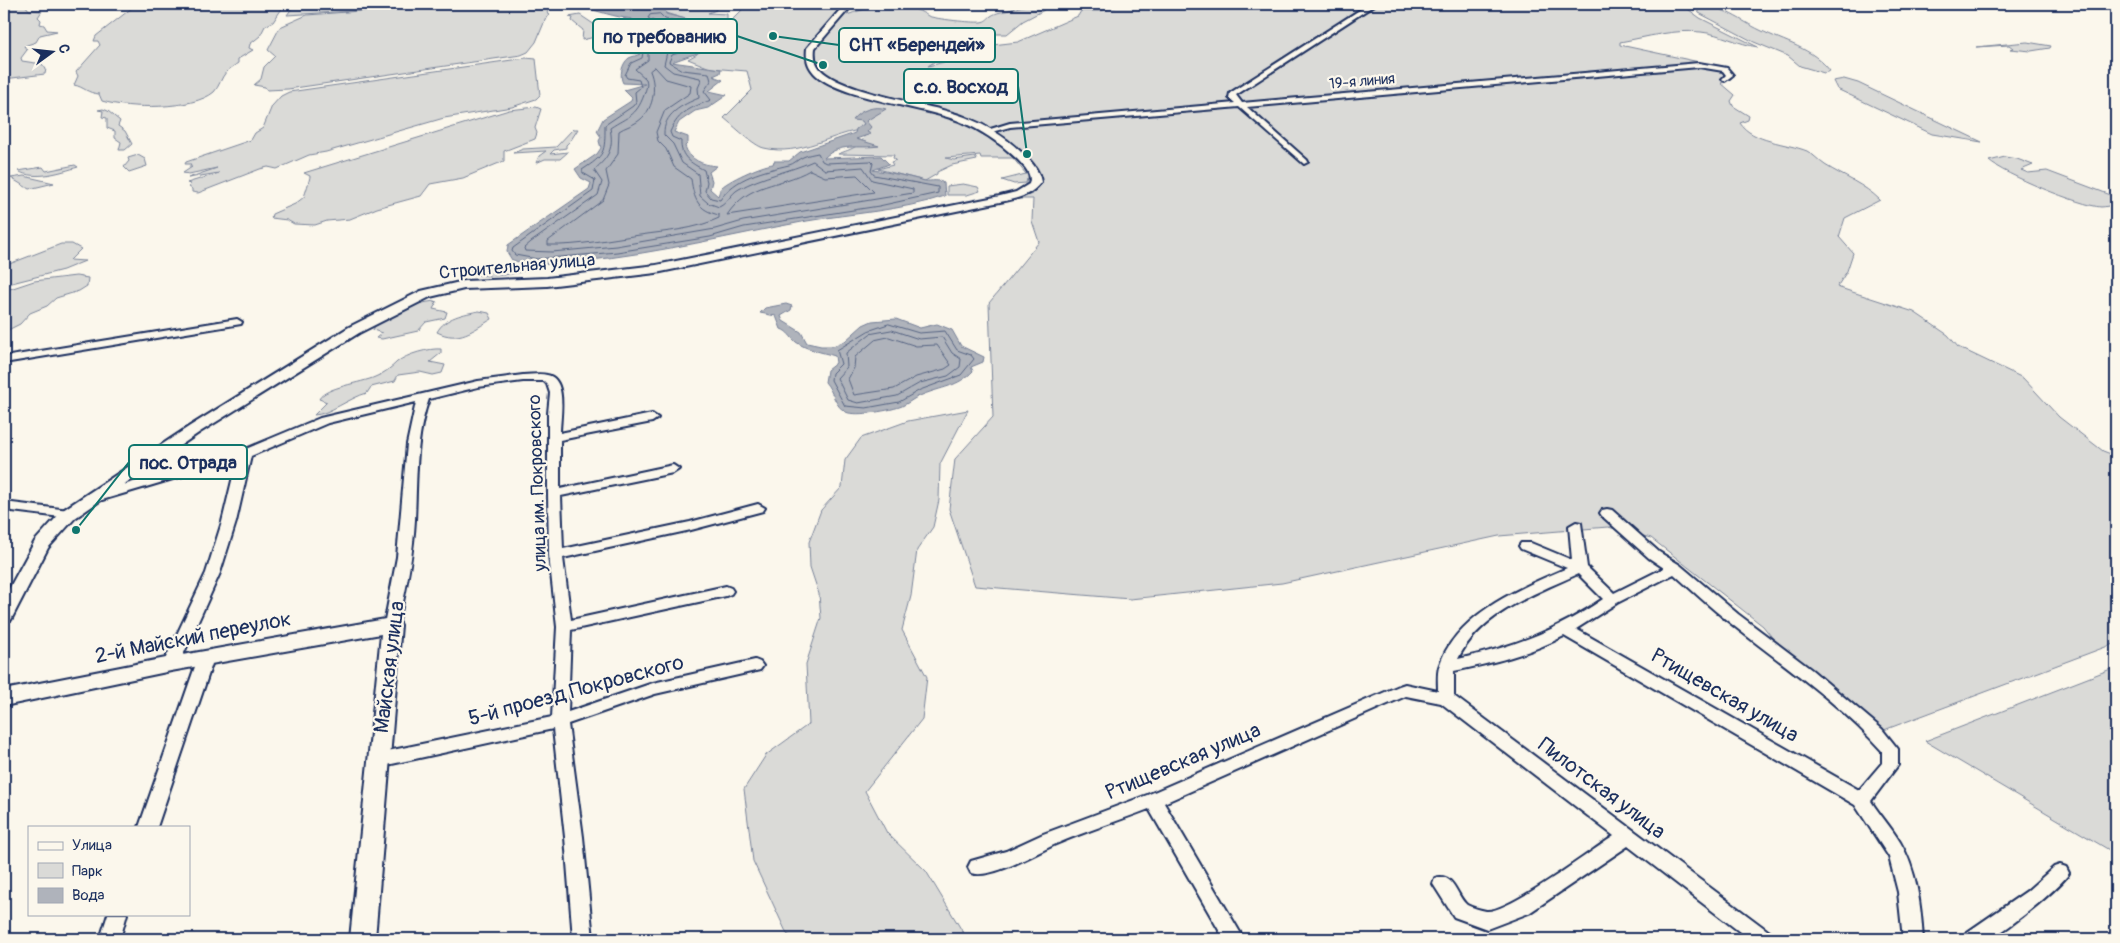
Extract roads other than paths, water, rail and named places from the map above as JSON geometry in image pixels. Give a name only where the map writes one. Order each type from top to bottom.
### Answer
[{"type":"street","points":[[849,4],[811,48],[809,56],[811,63],[822,75],[828,80],[853,89],[949,115],[988,130]]},
{"type":"street","points":[[1304,162],[1232,94],[1373,4]]},
{"type":"street","name":"19-я линия","points":[[988,130],[1010,125],[1699,66],[1725,69],[1730,75],[1725,79]]},
{"type":"street","name":"Строительная улица","points":[[4,615],[42,545],[69,514],[195,430],[354,330],[432,292],[464,286],[547,282],[628,273],[690,263],[1000,199],[1021,193],[1033,187],[1036,182],[1031,168],[1011,145],[988,130]]},
{"type":"street","points":[[4,360],[237,322]]},
{"type":"street","name":"улица им. Покровского","points":[[92,498],[245,454],[324,420],[478,384],[523,378],[546,378],[552,382],[556,393],[554,438],[556,555],[564,628],[560,721],[574,837],[583,939]]},
{"type":"street","name":"Майская улица","points":[[363,939],[391,625],[400,588],[407,535],[416,415],[424,396]]},
{"type":"street","points":[[554,438],[652,418]]},
{"type":"street","points":[[171,664],[213,573],[229,522],[245,454]]},
{"type":"street","points":[[554,494],[674,469]]},
{"type":"street","points":[[4,506],[69,514]]},
{"type":"street","points":[[556,555],[691,526],[758,508]]},
{"type":"street","points":[[1606,513],[1654,556],[1675,568],[1732,618],[1807,674],[1876,734],[1890,750],[1890,766],[1861,800],[1871,818],[1895,850],[1905,884],[1913,939]]},
{"type":"street","points":[[1576,526],[1580,568]]},
{"type":"street","points":[[1526,546],[1580,568],[1612,600]]},
{"type":"street","points":[[1446,698],[1447,668],[1467,633],[1504,604],[1580,568]]},
{"type":"street","points":[[1447,668],[1493,657],[1566,630],[1612,600],[1675,568]]},
{"type":"street","points":[[564,628],[726,591]]},
{"type":"street","name":"2-й Майский переулок","points":[[4,698],[171,664],[391,625]]},
{"type":"street","name":"Ртищевская улица","points":[[1566,630],[1861,800]]},
{"type":"street","points":[[148,826],[206,658]]},
{"type":"street","name":"5-й проезд Покровского","points":[[378,760],[560,721],[653,689],[755,666]]},
{"type":"street","name":"Ртищевская улица","points":[[976,867],[1010,858],[1050,839],[1153,800],[1405,690]]},
{"type":"street","name":"Пилотская улица","points":[[1405,690],[1446,698],[1764,939]]},
{"type":"street","points":[[1153,800],[1234,939]]},
{"type":"street","points":[[1442,884],[1461,911],[1487,920],[1522,907],[1628,836]]},
{"type":"street","points":[[1973,939],[2034,897],[2060,873]]},
{"type":"street","points":[[110,939],[117,916]]},
{"type":"water","points":[[579,4],[628,4],[628,6],[637,9],[665,9],[666,14],[698,22],[702,24],[705,33],[713,33],[702,37],[700,52],[672,62],[721,69],[720,73],[713,76],[723,80],[709,91],[727,95],[708,108],[695,111],[679,122],[674,132],[688,137],[688,143],[685,146],[693,158],[702,163],[717,166],[709,172],[712,181],[710,189],[718,196],[720,189],[745,174],[773,164],[774,161],[789,161],[800,152],[855,133],[856,129],[864,124],[862,121],[852,120],[855,116],[873,108],[882,108],[886,109],[866,121],[871,127],[867,132],[871,134],[856,139],[879,146],[843,148],[830,153],[824,158],[881,156],[889,164],[873,170],[924,181],[944,183],[945,196],[911,205],[807,221],[668,249],[612,258],[548,264],[529,264],[512,260],[507,252],[508,245],[589,189],[591,183],[581,178],[575,169],[597,154],[601,148],[599,141],[601,137],[597,131],[603,119],[631,101],[632,98],[624,90],[645,84],[623,83],[621,77],[623,66],[627,60],[640,54],[605,51],[615,41],[630,35],[660,31],[650,25],[635,23],[632,19],[581,7]]},
{"type":"water","points":[[786,304],[792,306],[791,310],[781,316],[783,321],[801,332],[807,343],[833,346],[845,341],[863,325],[872,321],[896,319],[920,328],[937,324],[952,330],[961,346],[984,357],[983,362],[971,367],[973,371],[961,380],[919,396],[902,406],[883,411],[857,414],[846,412],[836,403],[825,382],[827,370],[836,363],[835,356],[800,345],[781,329],[776,316],[760,313],[765,308]]},
{"type":"place","name":"СНТ «Берендей»","points":[[773,36]]},
{"type":"place","name":"по требованию","points":[[823,65]]},
{"type":"place","name":"с.о. Восход","points":[[1027,154]]},
{"type":"place","name":"пос. Отрада","points":[[76,530]]}]
